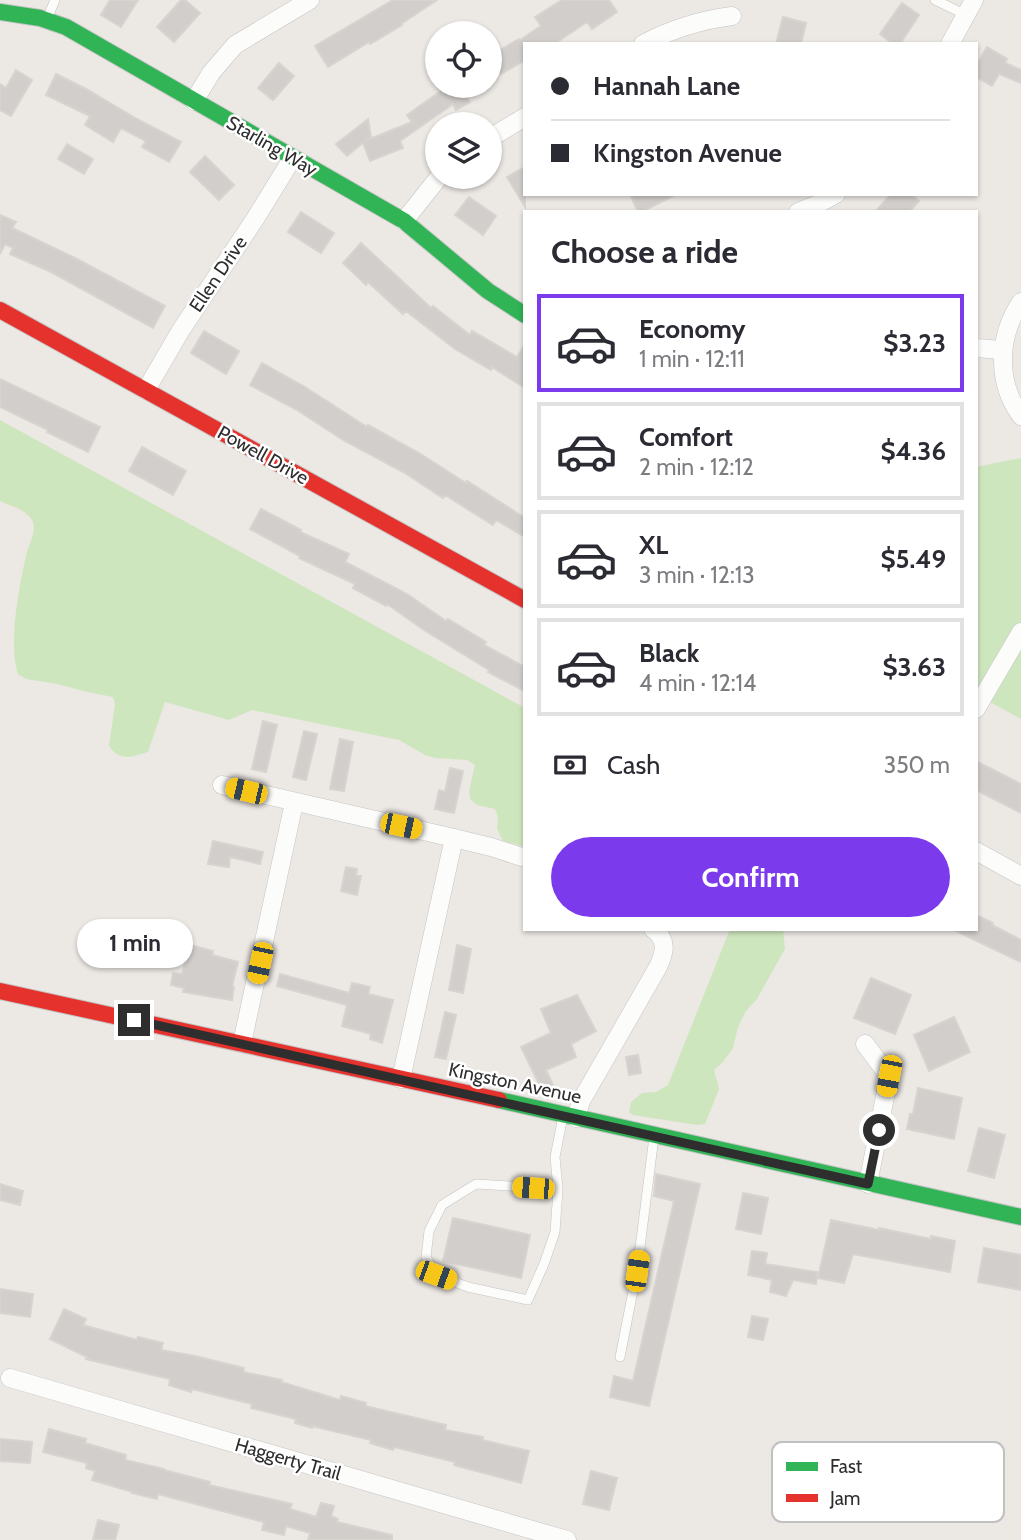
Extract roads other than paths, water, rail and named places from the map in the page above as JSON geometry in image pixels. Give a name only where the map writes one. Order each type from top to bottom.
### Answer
[{"type":"street","points":[[194,101],[211,73],[235,45],[310,0]]},
{"type":"street","points":[[951,42],[970,8]]},
{"type":"street","name":"Starling Way","points":[[0,12],[40,18],[66,27],[404,221],[488,291],[523,314]]},
{"type":"street","points":[[647,42],[679,27],[706,19],[732,16]]},
{"type":"street","points":[[502,131],[523,118]]},
{"type":"street","name":"Ellen Drive","points":[[146,390],[181,330],[292,159]]},
{"type":"street","points":[[404,221],[428,189]]},
{"type":"street","points":[[803,210],[832,196]]},
{"type":"street","points":[[1021,302],[1007,328],[1002,350],[1006,386],[1021,416]]},
{"type":"street","name":"Powell Drive","points":[[0,310],[523,599]]},
{"type":"street","points":[[978,348],[1002,350]]},
{"type":"street","points":[[978,706],[1021,632]]},
{"type":"street","points":[[222,785],[454,838],[523,857]]},
{"type":"street","points":[[242,1043],[294,803]]},
{"type":"street","points":[[401,1080],[454,838]]},
{"type":"street","points":[[978,852],[1021,876]]},
{"type":"street","points":[[570,1116],[659,967],[664,953],[664,942],[656,931]]},
{"type":"street","name":"Kingston Avenue","points":[[0,990],[1021,1217]]},
{"type":"street","points":[[865,1044],[889,1076],[868,1184]]},
{"type":"street","name":"Haggerty Trail","points":[[10,1378],[559,1539]]},
{"type":"lane","points":[[47,20],[55,0]]},
{"type":"lane","points":[[935,0],[970,8]]},
{"type":"lane","points":[[558,1189],[475,1184],[442,1205],[429,1231],[426,1258],[436,1275],[468,1287],[528,1300],[555,1232],[558,1189],[555,1157],[570,1116]]},
{"type":"lane","points":[[620,1357],[637,1271],[655,1135]]}]
